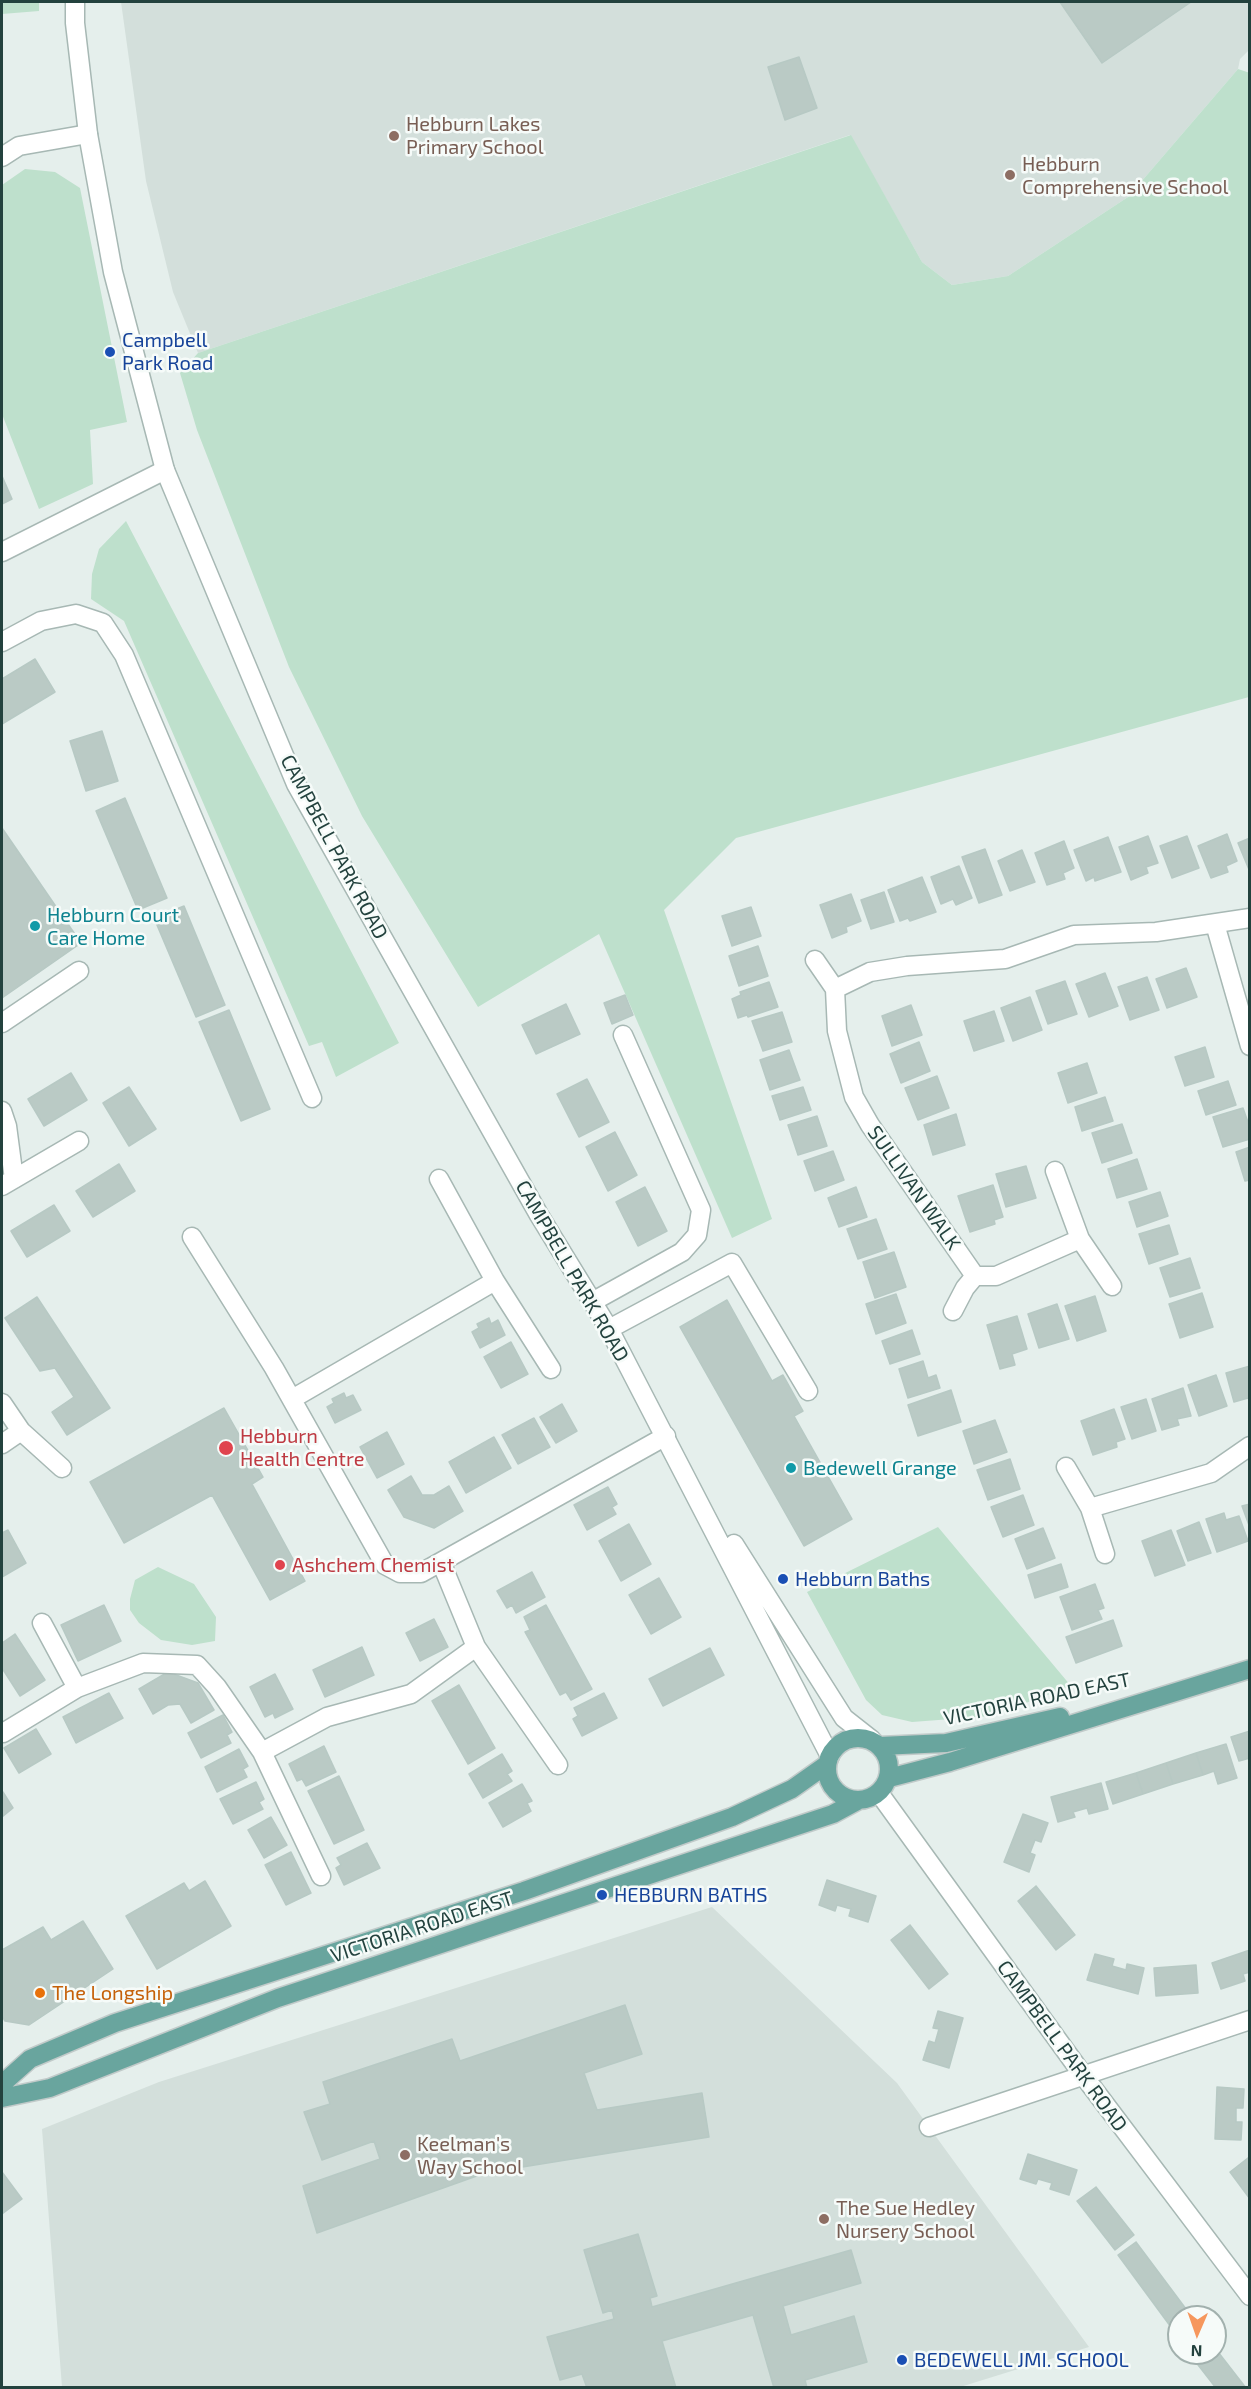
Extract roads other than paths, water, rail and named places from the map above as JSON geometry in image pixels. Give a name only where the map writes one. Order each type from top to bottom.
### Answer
[{"type":"main road","name":"VICTORIA ROAD EAST","points":[[884,1786],[1250,1670]]},
{"type":"main road","name":"VICTORIA ROAD EAST","points":[[876,1743],[946,1743],[1202,1685]]},
{"type":"main road","points":[[861,1738],[876,1743],[890,1765],[884,1786],[859,1800],[838,1793],[831,1784],[828,1760],[838,1745],[848,1740],[861,1738]]},
{"type":"main road","name":"VICTORIA ROAD EAST","points":[[2,2084],[30,2059],[115,2023],[524,1891],[732,1817],[792,1789],[828,1760]]},
{"type":"main road","name":"VICTORIA ROAD EAST","points":[[2,2098],[50,2088],[278,1998],[833,1814],[859,1800]]},
{"type":"street","name":"CAMPBELL PARK ROAD","points":[[75,2],[75,23],[88,134],[113,272],[165,470],[296,784],[487,1124],[609,1329],[666,1436],[828,1760]]},
{"type":"street","points":[[2,158],[19,146],[88,134]]},
{"type":"street","points":[[2,552],[165,470]]},
{"type":"street","points":[[2,642],[41,621],[76,614],[103,623],[124,654],[312,1098]]},
{"type":"street","points":[[815,960],[835,989],[870,972],[907,966],[1005,959],[1074,935],[1156,932],[1250,918]]},
{"type":"street","points":[[1215,924],[1250,1046]]},
{"type":"street","points":[[2,1023],[79,971]]},
{"type":"street","name":"SULLIVAN WALK","points":[[835,989],[837,1031],[854,1097],[870,1125],[975,1276]]},
{"type":"street","points":[[592,1302],[682,1252],[698,1235],[701,1210],[623,1035]]},
{"type":"street","points":[[2,1111],[7,1126],[8,1182],[79,1141]]},
{"type":"street","points":[[1055,1171],[1080,1239],[1112,1286]]},
{"type":"street","points":[[439,1179],[495,1281],[551,1369]]},
{"type":"street","points":[[192,1237],[292,1399],[385,1565],[400,1573],[421,1573],[666,1436]]},
{"type":"street","points":[[953,1311],[964,1288],[975,1276],[996,1276],[1080,1239]]},
{"type":"street","points":[[609,1329],[732,1263],[808,1391]]},
{"type":"street","points":[[292,1399],[495,1281]]},
{"type":"street","points":[[2,1403],[21,1431],[62,1468]]},
{"type":"street","points":[[2,1444],[21,1431]]},
{"type":"street","name":"CAMPBELL PARK ROAD","points":[[666,1436],[844,1718],[876,1743]]},
{"type":"street","points":[[1089,1508],[1211,1473],[1250,1446]]},
{"type":"street","points":[[1066,1467],[1089,1508],[1105,1554]]},
{"type":"street","points":[[441,1562],[476,1647],[558,1765]]},
{"type":"street","points":[[42,1623],[77,1688]]},
{"type":"street","points":[[261,1752],[327,1717],[411,1694],[476,1647]]},
{"type":"street","points":[[3,1732],[77,1688],[143,1663],[197,1665],[217,1687],[261,1752],[321,1876]]},
{"type":"street","name":"CAMPBELL PARK ROAD","points":[[884,1786],[1083,2075],[1250,2296]]},
{"type":"street","points":[[929,2127],[1250,2020]]},
{"type":"place","name":"Hebburn Lakes Primary School","points":[[394,136]]},
{"type":"place","name":"Hebburn Comprehensive School","points":[[1010,175]]},
{"type":"place","name":"Campbell Park Road","points":[[110,352]]},
{"type":"place","name":"Hebburn Court Care Home","points":[[35,926]]},
{"type":"place","name":"Hebburn Health Centre","points":[[226,1448]]},
{"type":"place","name":"Bedewell Grange","points":[[791,1468]]},
{"type":"place","name":"Ashchem Chemist","points":[[280,1565]]},
{"type":"place","name":"Hebburn Baths","points":[[783,1579]]},
{"type":"place","name":"HEBBURN BATHS","points":[[602,1895]]},
{"type":"place","name":"The Longship","points":[[40,1993]]},
{"type":"place","name":"Keelman's Way School","points":[[405,2155]]},
{"type":"place","name":"The Sue Hedley Nursery School","points":[[824,2219]]},
{"type":"place","name":"BEDEWELL JMI. SCHOOL","points":[[902,2360]]}]
